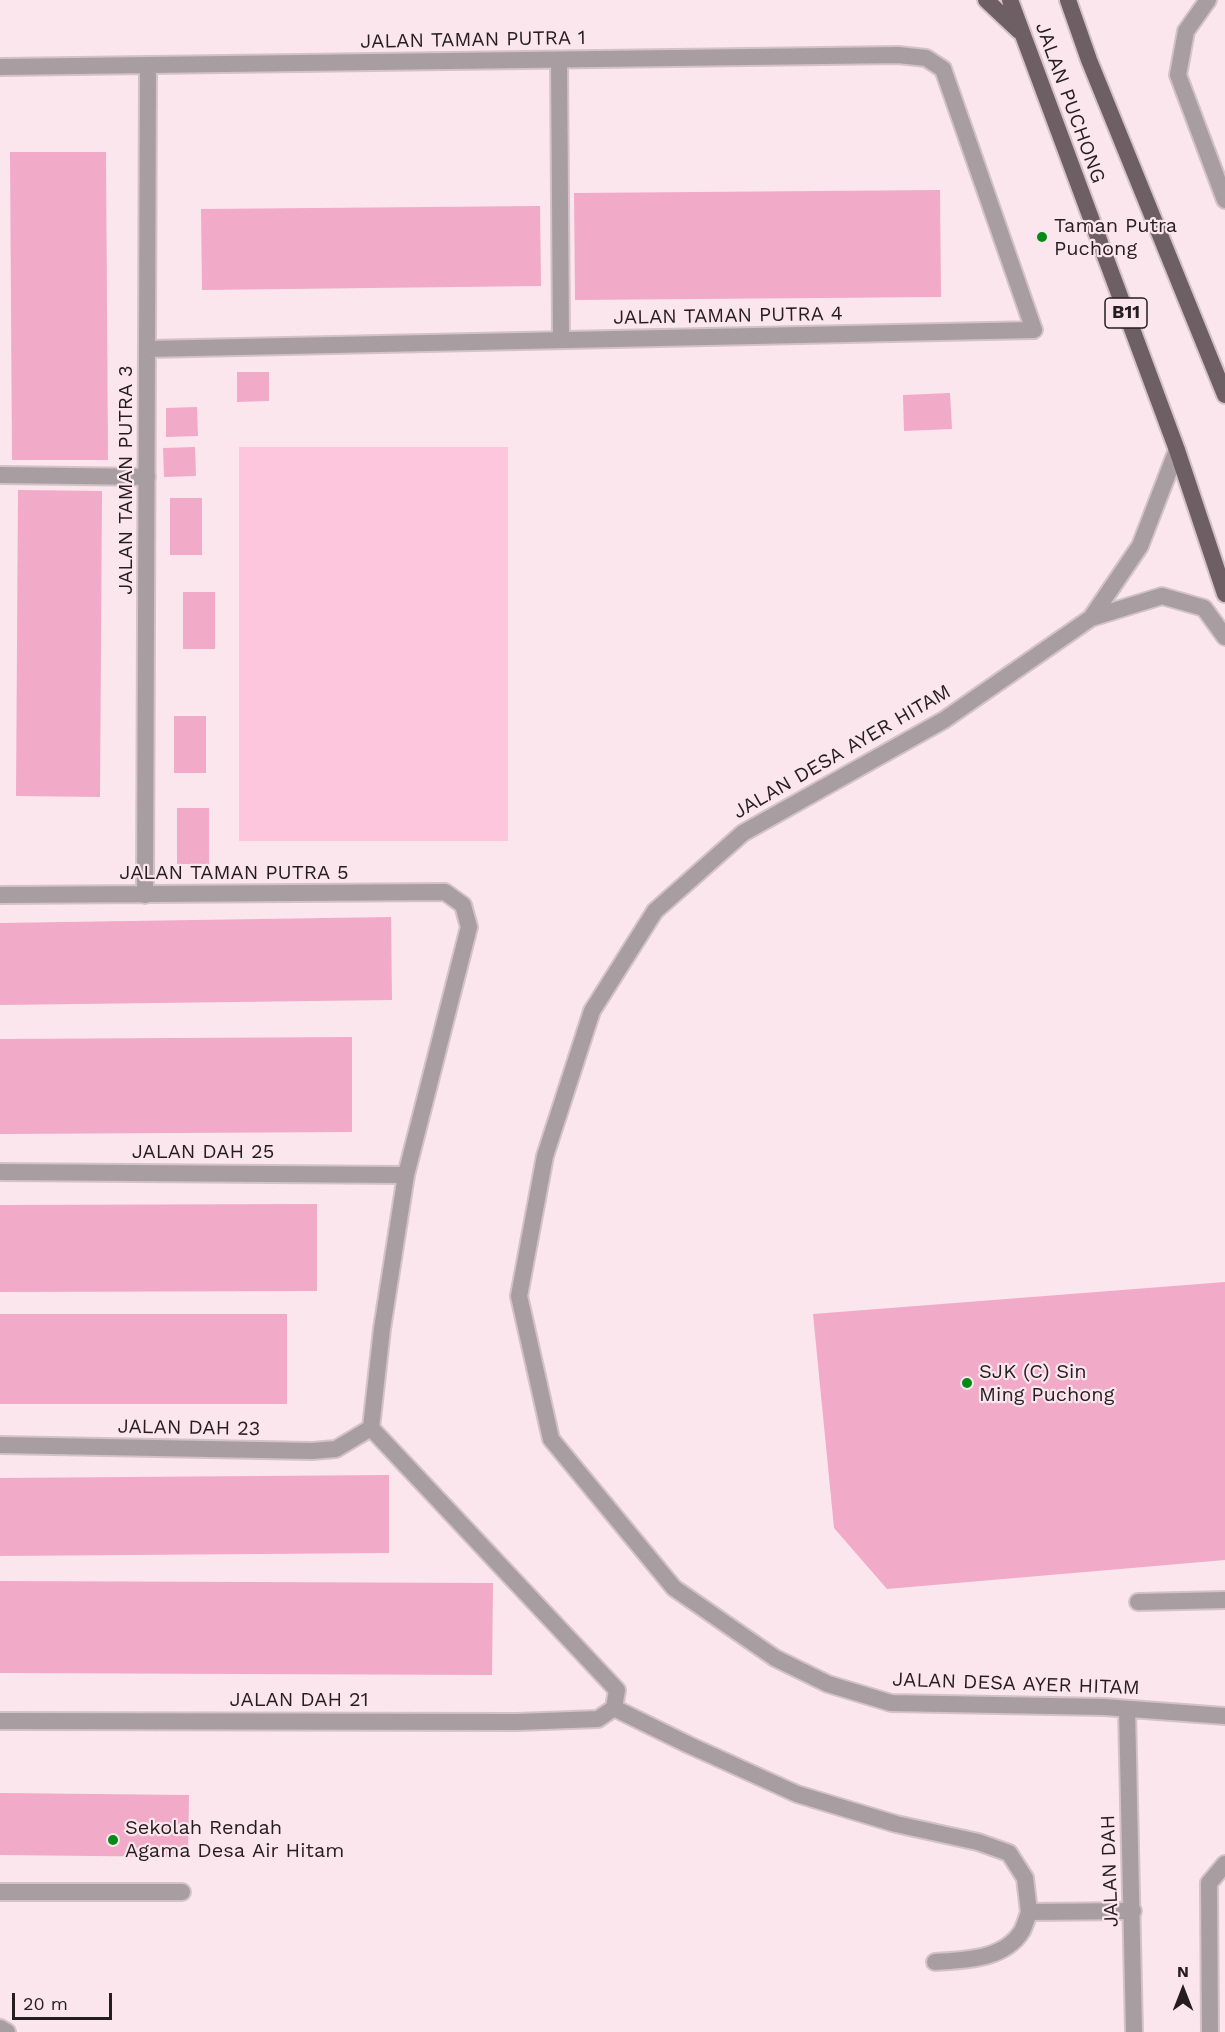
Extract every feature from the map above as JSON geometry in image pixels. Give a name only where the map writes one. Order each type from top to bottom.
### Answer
[{"type":"main road","points":[[986,0],[1022,34]]},
{"type":"main road","name":"JALAN PUCHONG","points":[[1010,0],[1177,450],[1225,594]]},
{"type":"main road","name":"JALAN PUCHONG","points":[[1068,0],[1089,60],[1225,395]]},
{"type":"street","points":[[1208,0],[1186,31],[1178,75],[1225,200]]},
{"type":"street","name":"JALAN TAMAN PUTRA 1","points":[[0,67],[898,55],[926,58],[944,69]]},
{"type":"street","points":[[559,60],[561,340]]},
{"type":"street","name":"JALAN TAMAN PUTRA 3","points":[[145,895],[148,66]]},
{"type":"street","name":"JALAN TAMAN PUTRA 4","points":[[147,349],[1034,330],[944,69]]},
{"type":"street","name":"JALAN DESA AYER HITAM","points":[[1091,618],[1140,546],[1177,450]]},
{"type":"street","points":[[0,475],[147,477]]},
{"type":"street","name":"JALAN DESA AYER HITAM","points":[[1225,637],[1204,608],[1162,596],[1091,618],[944,720],[743,833],[655,911],[592,1011],[545,1156],[519,1296],[551,1439],[674,1588],[766,1652],[828,1684],[891,1703],[1127,1709],[1225,1716]]},
{"type":"street","name":"JALAN TAMAN PUTRA 5","points":[[0,895],[445,892],[463,905],[469,927],[406,1175]]},
{"type":"street","name":"JALAN DAH 25","points":[[0,1172],[406,1175]]},
{"type":"street","points":[[406,1175],[382,1329],[371,1428],[617,1690],[614,1708],[797,1794],[896,1824],[978,1842],[1009,1853],[1025,1878],[1029,1912],[1022,1931],[1002,1950],[971,1960],[934,1962]]},
{"type":"street","name":"JALAN DAH 23","points":[[0,1445],[312,1451],[336,1449],[371,1428]]},
{"type":"street","points":[[1138,1602],[1225,1600]]},
{"type":"street","name":"JALAN DAH 21","points":[[0,1721],[516,1722],[598,1719],[614,1708]]},
{"type":"street","name":"JALAN DAH","points":[[1127,1709],[1134,2032]]},
{"type":"street","points":[[1210,2032],[1209,1883],[1225,1864]]},
{"type":"street","points":[[0,1892],[182,1892]]},
{"type":"street","points":[[1029,1912],[1132,1911]]},
{"type":"street","points":[[0,2028],[8,2032]]},
{"type":"shaded area","points":[[239,447],[508,447],[508,841],[239,841]]},
{"type":"building","points":[[10,152],[106,152],[108,460],[12,460]]},
{"type":"building","points":[[940,190],[941,297],[575,300],[574,193]]},
{"type":"building","points":[[540,206],[541,286],[202,290],[201,209]]},
{"type":"building","points":[[237,372],[269,372],[269,401],[237,402]]},
{"type":"building","points":[[950,393],[952,429],[904,431],[903,395]]},
{"type":"building","points":[[197,407],[198,436],[166,437],[166,408]]},
{"type":"building","points":[[195,447],[196,476],[164,477],[163,448]]},
{"type":"building","points":[[18,490],[102,491],[100,797],[16,796]]},
{"type":"building","points":[[170,498],[202,498],[202,555],[170,555]]},
{"type":"building","points":[[183,592],[215,592],[215,649],[183,649]]},
{"type":"building","points":[[174,716],[206,716],[206,773],[174,773]]},
{"type":"building","points":[[177,808],[209,808],[209,864],[177,864]]},
{"type":"building","points":[[391,917],[392,1000],[0,1005],[0,923]]},
{"type":"building","points":[[352,1037],[352,1132],[0,1134],[0,1039]]},
{"type":"building","points":[[317,1204],[317,1291],[0,1292],[0,1205]]},
{"type":"building","points":[[1225,1282],[1225,1560],[887,1589],[834,1528],[813,1314]]},
{"type":"building","points":[[0,1314],[287,1314],[287,1404],[0,1404]]},
{"type":"building","points":[[389,1475],[389,1553],[0,1556],[0,1478]]},
{"type":"building","points":[[0,1581],[493,1583],[492,1675],[0,1673]]},
{"type":"building","points":[[0,1793],[189,1795],[188,1857],[0,1855]]},
{"type":"place","name":"Taman Putra Puchong","points":[[1042,237]]},
{"type":"place","name":"SJK (C) Sin Ming Puchong","points":[[967,1383]]},
{"type":"place","name":"Sekolah Rendah Agama Desa Air Hitam","points":[[113,1840]]}]
